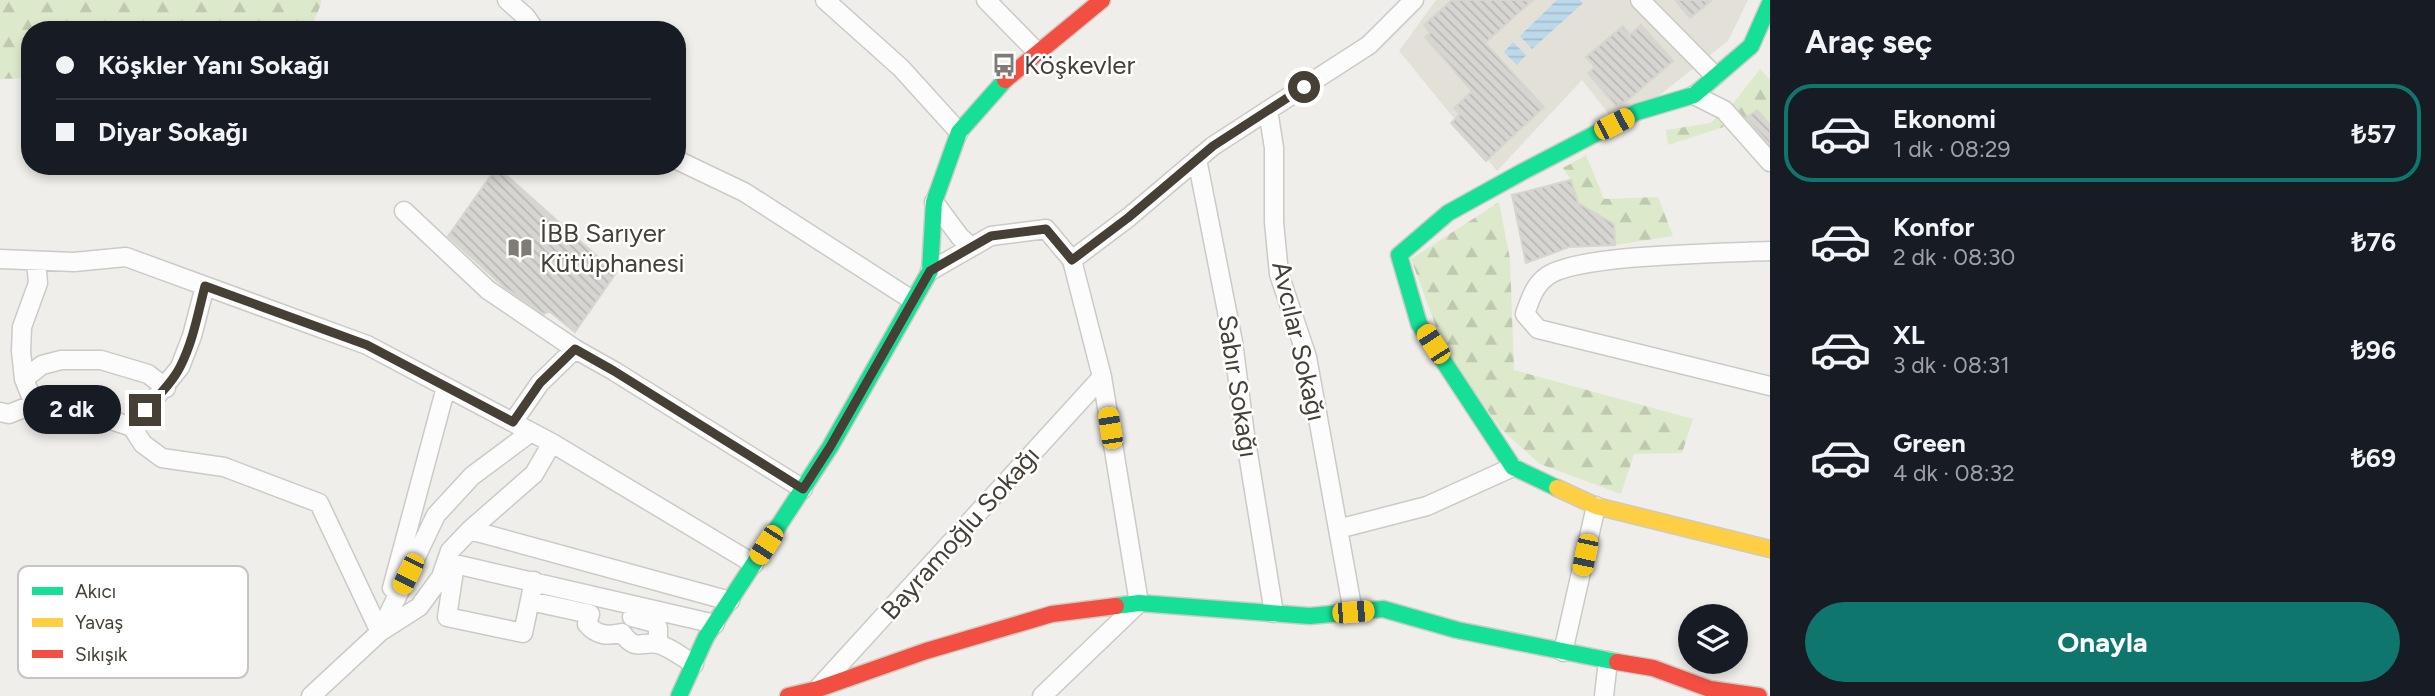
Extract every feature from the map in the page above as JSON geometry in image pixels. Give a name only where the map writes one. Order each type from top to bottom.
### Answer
[{"type":"street","points":[[506,0],[529,21]]},
{"type":"street","points":[[825,0],[901,68],[959,132]]},
{"type":"street","points":[[986,0],[1038,53]]},
{"type":"street","points":[[930,271],[934,202],[959,132],[1001,83],[1102,0]]},
{"type":"street","points":[[1072,260],[1129,217],[1213,146],[1369,44],[1413,0]]},
{"type":"street","points":[[1640,0],[1715,76]]},
{"type":"street","points":[[1770,3],[1751,46],[1694,95],[1637,112],[1522,172],[1448,213],[1399,255],[1419,324],[1513,467],[1596,506],[1770,549]]},
{"type":"street","points":[[1694,95],[1724,110],[1770,162]]},
{"type":"street","name":"Avcılar Sokağı","points":[[1268,110],[1274,148],[1274,222],[1279,274],[1307,357],[1353,612]]},
{"type":"street","name":"Sabır Sokağı","points":[[1197,159],[1233,342],[1274,613]]},
{"type":"street","points":[[686,164],[744,192],[912,300]]},
{"type":"street","points":[[934,202],[960,237],[971,247]]},
{"type":"street","points":[[404,211],[488,290],[575,349],[803,489]]},
{"type":"street","points":[[679,696],[715,624],[830,447],[930,271],[991,236],[1046,229],[1072,260],[1102,377],[1139,603]]},
{"type":"street","points":[[1770,251],[1603,261],[1569,267],[1547,275],[1532,292],[1525,314],[1538,329],[1770,386]]},
{"type":"street","points":[[0,259],[74,262],[126,257],[367,345],[552,443],[754,564]]},
{"type":"street","points":[[34,404],[23,379],[21,351],[22,327],[38,283],[36,261]]},
{"type":"street","points":[[132,428],[180,367],[192,336],[205,286]]},
{"type":"street","points":[[513,422],[540,383],[575,349]]},
{"type":"street","points":[[23,379],[42,365],[61,360],[101,360],[148,374],[166,388]]},
{"type":"street","name":"Bayramoğlu Sokağı","points":[[818,688],[1102,377]]},
{"type":"street","points":[[380,632],[446,387]]},
{"type":"street","points":[[0,412],[9,414],[34,404],[102,417],[132,428],[143,444],[162,458],[224,467],[319,503],[380,632]]},
{"type":"street","points":[[380,632],[436,515],[472,476],[531,432]]},
{"type":"street","points":[[311,696],[380,632],[419,607],[442,577],[450,551],[534,474],[552,443]]},
{"type":"street","points":[[1338,529],[1427,506],[1513,467]]},
{"type":"street","points":[[1563,652],[1596,506]]},
{"type":"street","points":[[470,530],[730,601]]},
{"type":"street","points":[[534,581],[523,633],[447,617],[456,564],[534,581],[715,624]]},
{"type":"street","points":[[530,601],[590,614]]},
{"type":"street","points":[[1042,696],[1139,603]]},
{"type":"street","points":[[788,696],[1052,614],[1139,603],[1310,616],[1383,609],[1457,630],[1608,662],[1653,667],[1710,692],[1759,696]]},
{"type":"street","points":[[658,644],[658,628],[655,622],[624,624],[607,636],[593,631],[587,624],[590,614],[601,609],[624,624],[629,642],[640,646],[658,644],[694,664]]},
{"type":"street","points":[[1604,696],[1608,662]]},
{"type":"shaded area","points":[[1436,0],[1748,0],[1728,41],[1619,127],[1582,80],[1497,171],[1399,51]]},
{"type":"green space","points":[[0,0],[321,0],[314,21],[21,21],[21,78],[0,79]]},
{"type":"green space","points":[[1760,69],[1770,80],[1770,125],[1757,111],[1739,122],[1668,145],[1666,130],[1710,123],[1731,106]]},
{"type":"green space","points":[[1586,155],[1604,199],[1658,197],[1673,236],[1615,245],[1614,224],[1578,203],[1571,180],[1563,168]]},
{"type":"green space","points":[[1499,202],[1510,259],[1514,370],[1693,419],[1682,453],[1634,454],[1621,494],[1540,464],[1501,429],[1444,348],[1411,259]]},
{"type":"water","points":[[1557,0],[1580,0],[1583,3],[1532,49],[1520,36]]},
{"type":"water","points":[[1513,42],[1526,55],[1517,65],[1504,52]]},
{"type":"building","points":[[1452,0],[1533,0],[1485,43],[1544,107],[1486,161],[1451,123],[1460,114],[1454,108],[1472,91],[1425,37],[1430,33],[1424,25]]},
{"type":"building","points":[[1675,0],[1712,0],[1690,18]]},
{"type":"building","points":[[1641,25],[1673,61],[1629,99],[1616,106],[1588,73],[1595,67],[1586,57],[1623,26],[1630,35]]},
{"type":"building","points":[[1757,110],[1770,125],[1770,145],[1746,118]]},
{"type":"building","name":"İBB Sarıyer Kütüphanesi","points":[[491,175],[506,175],[616,273],[575,332],[549,311],[544,314],[504,287],[448,236]]},
{"type":"building","points":[[1571,180],[1578,203],[1614,224],[1615,245],[1569,247],[1526,263],[1512,195]]},
{"type":"traffic: fast","points":[[1557,488],[1513,467],[1419,324],[1399,255],[1448,213],[1522,172],[1637,112],[1694,95],[1751,46],[1770,3]]},
{"type":"traffic: fast","points":[[679,696],[706,637],[830,447],[930,271],[934,202],[959,132],[1005,80]]},
{"type":"traffic: fast","points":[[1116,606],[1139,603],[1310,616],[1383,609],[1457,630],[1617,662]]},
{"type":"traffic: slow","points":[[1557,488],[1596,506],[1770,549]]},
{"type":"traffic: jam","points":[[1005,80],[1102,0]]},
{"type":"traffic: jam","points":[[788,696],[818,689],[926,651],[1052,614],[1116,606]]},
{"type":"traffic: jam","points":[[1617,662],[1653,668],[1710,689],[1759,696]]},
{"type":"place","name":"Köşkevler","points":[[1004,65]]},
{"type":"place","name":"İBB Sarıyer Kütüphanesi","points":[[520,248]]},
{"type":"route","points":[[145,410],[166,388],[180,367],[192,336],[205,286],[367,345],[513,422],[540,383],[575,349],[803,489],[830,447],[930,271],[991,236],[1046,229],[1072,260],[1129,217],[1213,146],[1304,87]]}]
